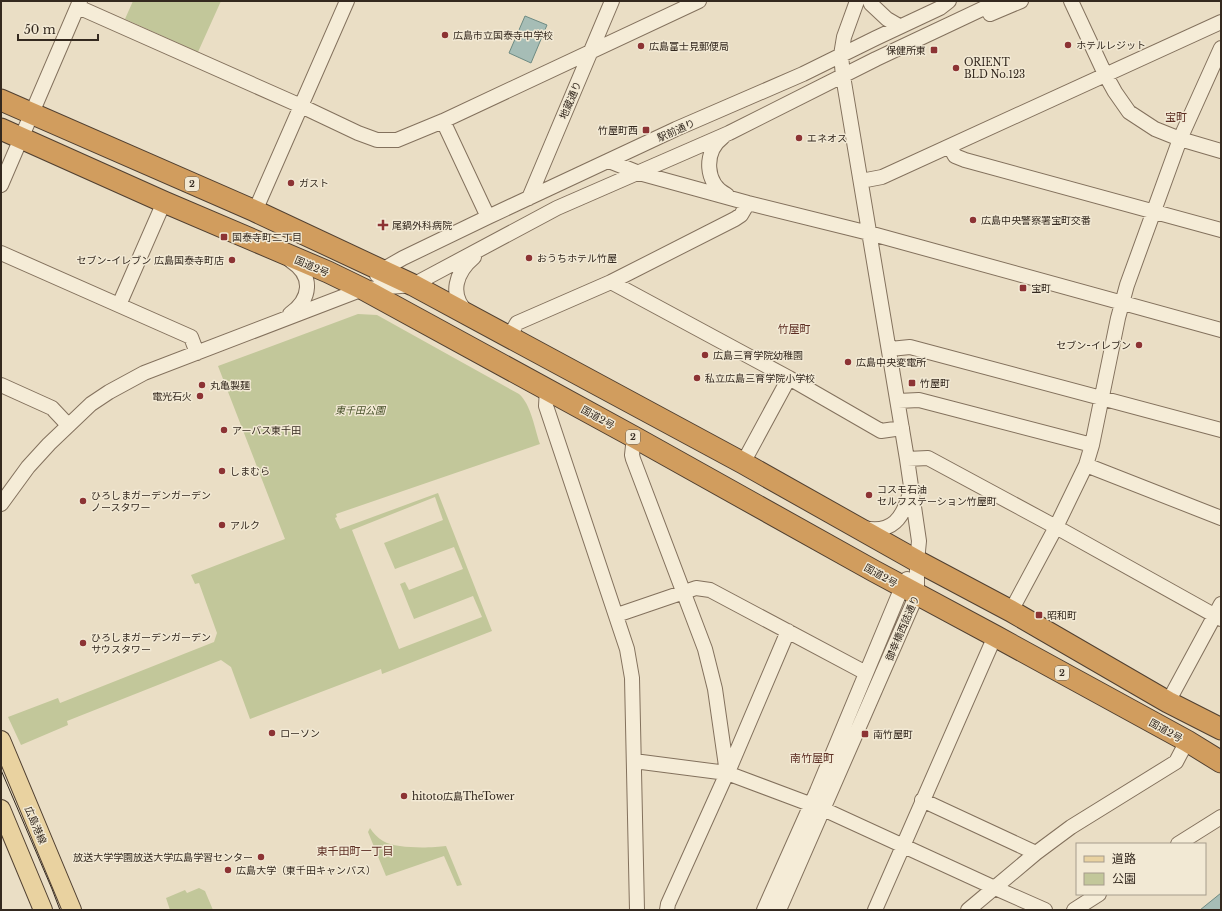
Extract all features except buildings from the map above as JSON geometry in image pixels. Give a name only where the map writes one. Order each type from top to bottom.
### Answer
[{"type":"highway","name":"2","points":[[1,100],[255,211],[413,285],[743,463],[917,561],[1011,611],[1168,702],[1221,729]]},
{"type":"highway","name":"国道2号","points":[[1,129],[164,202],[328,272],[363,289],[634,437],[910,591],[995,636],[1221,762]]},
{"type":"main road","name":"広島港線","points":[[1,740],[72,910]]},
{"type":"main road","points":[[2,814],[43,910]]},
{"type":"street","points":[[255,211],[347,1]]},
{"type":"street","name":"地蔵通り","points":[[529,198],[612,1]]},
{"type":"street","points":[[1,185],[79,4],[358,133],[377,140],[397,140],[443,121],[698,1]]},
{"type":"street","name":"御幸橋西詰通り","points":[[764,910],[817,806],[910,591],[917,561],[919,541],[907,459],[890,349],[868,233],[843,76],[841,55],[844,37],[857,1]]},
{"type":"street","points":[[870,1],[871,4],[888,19],[899,26]]},
{"type":"street","name":"駅前通り","points":[[363,289],[382,270],[403,258],[676,129],[803,74],[899,26],[940,8],[949,1]]},
{"type":"street","points":[[3,495],[68,425],[91,404],[109,392],[144,373],[363,289],[413,285],[557,208],[729,132],[876,59],[999,1]]},
{"type":"street","points":[[954,23],[987,16],[1021,1]]},
{"type":"street","points":[[1071,1],[1105,74],[1129,112],[1154,128],[1180,139],[1221,151]]},
{"type":"street","points":[[861,182],[882,177],[950,147],[1105,74],[1221,22]]},
{"type":"street","points":[[1011,611],[1056,527],[1086,465],[1092,445],[1100,398],[1122,303],[1180,139],[1221,48]]},
{"type":"street","points":[[443,121],[488,217]]},
{"type":"street","points":[[729,132],[718,141],[710,153],[709,168],[713,181],[717,187],[722,192],[741,201]]},
{"type":"street","points":[[950,147],[955,156],[964,160],[1221,230]]},
{"type":"street","points":[[609,161],[639,173],[741,201],[868,233],[1221,330]]},
{"type":"street","points":[[509,337],[518,323],[611,282],[735,219],[741,215],[741,201]]},
{"type":"street","points":[[119,305],[164,202]]},
{"type":"street","points":[[270,248],[296,264],[304,274],[307,287],[304,300],[300,305],[295,310],[274,323]]},
{"type":"street","points":[[476,320],[464,309],[458,298],[456,285],[460,272],[467,262],[484,248]]},
{"type":"street","points":[[1,252],[191,338],[197,353]]},
{"type":"street","points":[[611,282],[789,378],[881,431],[902,428]]},
{"type":"street","points":[[890,349],[910,347],[1221,430]]},
{"type":"street","points":[[743,463],[789,378]]},
{"type":"street","points":[[1,385],[52,408],[68,425]]},
{"type":"street","points":[[548,390],[546,406],[617,615],[627,649],[632,678],[637,910]]},
{"type":"street","points":[[898,401],[919,400],[1092,445]]},
{"type":"street","points":[[634,437],[633,459],[705,649],[715,689],[727,773]]},
{"type":"street","points":[[907,459],[928,458],[1219,613],[1168,702]]},
{"type":"street","points":[[1086,465],[1221,518]]},
{"type":"street","points":[[854,525],[878,530],[890,526],[900,518],[907,506],[911,490]]},
{"type":"street","points":[[617,615],[684,591],[696,588],[710,590],[866,673]]},
{"type":"street","name":"御幸橋西詰通り","points":[[779,910],[866,673],[910,591]]},
{"type":"street","points":[[666,910],[788,632]]},
{"type":"street","points":[[874,910],[995,636]]},
{"type":"street","points":[[968,910],[1036,853],[1071,827],[1176,762],[1187,742]]},
{"type":"street","points":[[634,761],[727,773],[817,806],[1045,910]]},
{"type":"street","points":[[922,800],[1036,853]]},
{"type":"street","points":[[1180,843],[1221,817]]},
{"type":"street","points":[[1074,910],[1097,895]]},
{"type":"green space","points":[[133,1],[221,1],[198,52],[125,19]]},
{"type":"green space","name":"東千田公園","points":[[358,314],[377,315],[519,394],[527,404],[530,411],[540,444],[336,514],[337,517],[335,518],[340,529],[438,493],[492,631],[382,674],[381,669],[250,719],[231,667],[221,660],[67,721],[68,725],[21,745],[8,717],[58,698],[60,703],[214,642],[217,633],[199,583],[195,584],[191,575],[285,539],[218,366]],"holes":[[[435,497],[443,520],[384,543],[395,569],[454,547],[463,569],[409,590],[405,582],[400,584],[414,619],[473,596],[482,617],[399,649],[352,530]]]},
{"type":"green space","points":[[370,828],[381,840],[389,844],[405,847],[446,846],[462,885],[457,886],[444,856],[386,876],[368,832]]},
{"type":"green space","points":[[199,888],[205,891],[213,910],[170,910],[166,898],[185,890],[187,893]]},
{"type":"water","points":[[525,16],[547,25],[531,63],[509,53]]},
{"type":"water","points":[[1221,893],[1221,910],[1200,910]]},
{"type":"tram line","points":[[1,770],[60,910]]},
{"type":"place","name":"広島市立国泰寺中学校","points":[[445,35]]},
{"type":"place","name":"ホテルレジット","points":[[1068,45]]},
{"type":"place","name":"広島富士見郵便局","points":[[641,46]]},
{"type":"place","name":"保健所東","points":[[934,50]]},
{"type":"place","name":"ORIENT BLD No.123","points":[[956,68]]},
{"type":"place","name":"竹屋町西","points":[[646,130]]},
{"type":"place","name":"エネオス","points":[[799,138]]},
{"type":"place","name":"ガスト","points":[[291,183]]},
{"type":"place","name":"広島中央警察署宝町交番","points":[[973,220]]},
{"type":"place","name":"尾鍋外科病院","points":[[383,225]]},
{"type":"place","name":"国泰寺町二丁目","points":[[224,237]]},
{"type":"place","name":"おうちホテル竹屋","points":[[529,258]]},
{"type":"place","name":"セブン-イレブン 広島国泰寺町店","points":[[232,260]]},
{"type":"place","name":"宝町","points":[[1023,288]]},
{"type":"place","name":"セブン-イレブン","points":[[1139,345]]},
{"type":"place","name":"広島三育学院幼稚園","points":[[705,355]]},
{"type":"place","name":"広島中央変電所","points":[[848,362]]},
{"type":"place","name":"私立広島三育学院小学校","points":[[697,378]]},
{"type":"place","name":"竹屋町","points":[[912,383]]},
{"type":"place","name":"丸亀製麺","points":[[202,385]]},
{"type":"place","name":"電光石火","points":[[200,396]]},
{"type":"place","name":"アーバス東千田","points":[[224,430]]},
{"type":"place","name":"しまむら","points":[[222,471]]},
{"type":"place","name":"コスモ石油 セルフステーション竹屋町","points":[[869,495]]},
{"type":"place","name":"ひろしまガーデンガーデン ノースタワー","points":[[83,501]]},
{"type":"place","name":"アルク","points":[[222,525]]},
{"type":"place","name":"昭和町","points":[[1039,615]]},
{"type":"place","name":"ひろしまガーデンガーデン サウスタワー","points":[[83,643]]},
{"type":"place","name":"ローソン","points":[[272,733]]},
{"type":"place","name":"南竹屋町","points":[[865,734]]},
{"type":"place","name":"hitoto広島TheTower","points":[[404,796]]},
{"type":"place","name":"放送大学学園放送大学広島学習センター","points":[[261,857]]},
{"type":"place","name":"広島大学（東千田キャンパス）","points":[[228,870]]},
{"type":"district","name":"宝町","points":[[1176,117]]},
{"type":"district","name":"竹屋町","points":[[794,329]]},
{"type":"district","name":"南竹屋町","points":[[812,758]]},
{"type":"district","name":"東千田町一丁目","points":[[355,851]]}]
